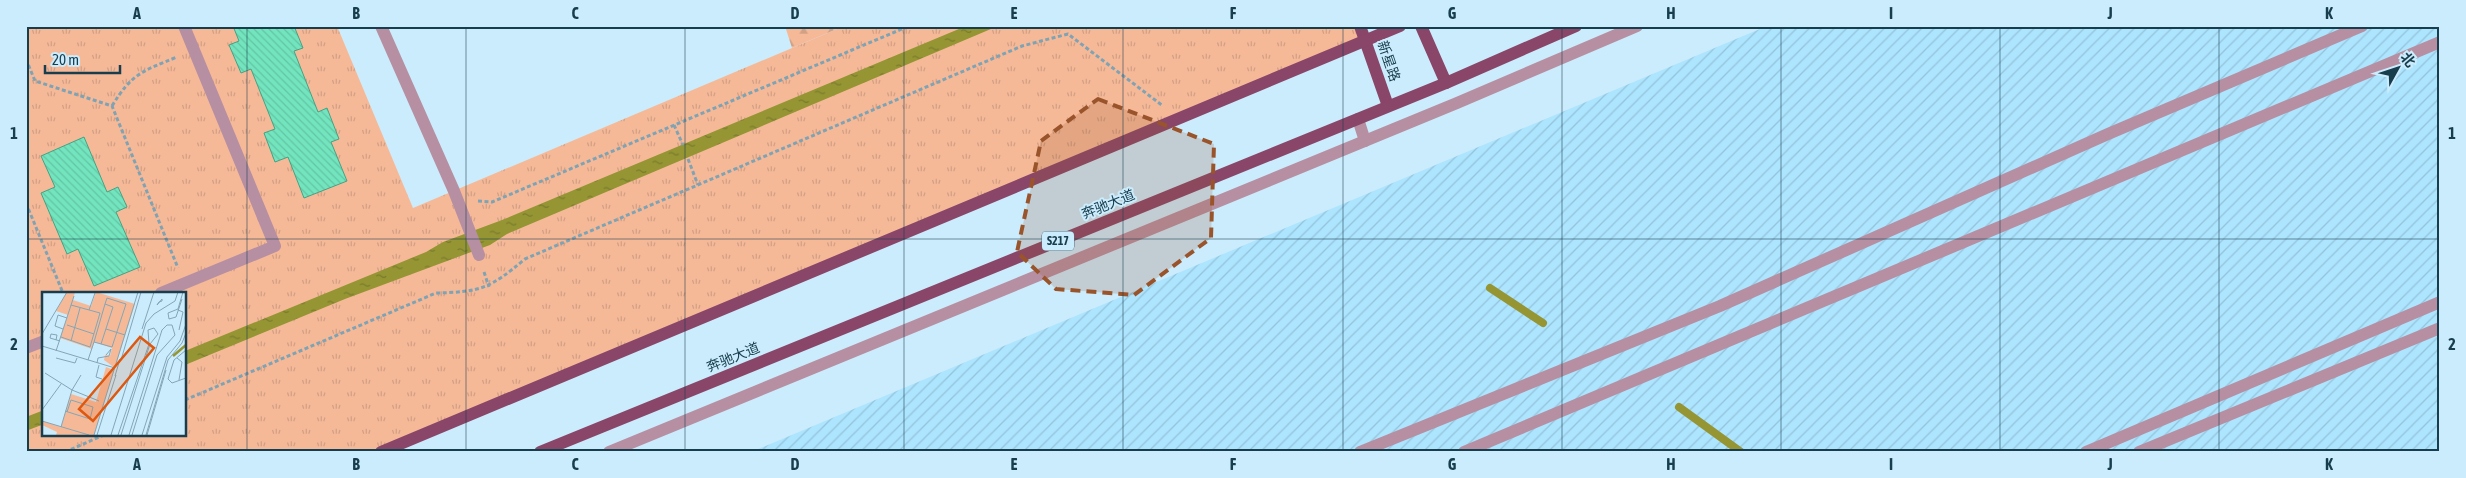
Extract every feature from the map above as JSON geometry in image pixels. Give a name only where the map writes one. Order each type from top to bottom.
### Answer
[{"type":"main road","name":"新星路","points":[[1360,26],[1388,106]]},
{"type":"main road","points":[[381,452],[1400,26]]},
{"type":"main road","points":[[1421,26],[1446,83]]},
{"type":"main road","name":"奔驰大道","points":[[540,452],[1446,83],[1576,26]]},
{"type":"street","points":[[164,292],[275,246],[184,26]]},
{"type":"street","points":[[381,26],[457,199],[479,254]]},
{"type":"street","points":[[608,452],[1365,141],[1637,26]]},
{"type":"street","points":[[1360,452],[1720,306],[2108,134],[2362,26]]},
{"type":"street","points":[[1464,452],[2440,42]]},
{"type":"street","points":[[1358,118],[1365,141]]},
{"type":"street","points":[[2086,452],[2440,302]]},
{"type":"street","points":[[2139,452],[2440,328]]},
{"type":"street","points":[[26,348],[42,342]]},
{"type":"path","points":[[457,199],[492,202],[909,26]]},
{"type":"path","points":[[186,400],[436,293],[463,292],[489,287],[525,259],[1022,46],[1068,34],[1179,119]]},
{"type":"path","points":[[112,106],[124,86],[137,74],[194,50]]},
{"type":"path","points":[[26,59],[35,81],[112,106],[184,284]]},
{"type":"path","points":[[674,125],[683,146]]},
{"type":"path","points":[[688,159],[698,185]]},
{"type":"path","points":[[26,203],[63,292]]},
{"type":"path","points":[[65,452],[101,436]]},
{"type":"highlighted area","points":[[1098,99],[1214,144],[1211,238],[1134,295],[1056,289],[1017,252],[1041,141]]},
{"type":"shaded area","points":[[1767,26],[2440,26],[2440,452],[751,452]]},
{"type":"green space","points":[[26,26],[337,26],[413,208],[844,26],[1360,26],[1366,40],[381,452],[26,452]]},
{"type":"green space","points":[[785,26],[844,26],[792,48]]},
{"type":"water","points":[[966,26],[998,26],[507,234],[490,245],[345,299],[186,365],[186,351],[426,252],[443,242],[502,220]]},
{"type":"water","points":[[42,411],[42,425],[26,431],[26,417]]},
{"type":"building","points":[[233,26],[294,26],[303,48],[294,51],[318,112],[327,108],[339,139],[331,142],[347,181],[304,198],[288,157],[275,162],[264,133],[275,129],[251,69],[241,73],[229,45],[239,41]]},
{"type":"building","points":[[84,137],[107,192],[118,187],[127,207],[116,212],[140,267],[94,286],[78,249],[67,254],[41,193],[55,187],[41,156]]},
{"type":"waterway","points":[[1490,288],[1543,323]]},
{"type":"waterway","points":[[1679,407],[1741,452]]}]
